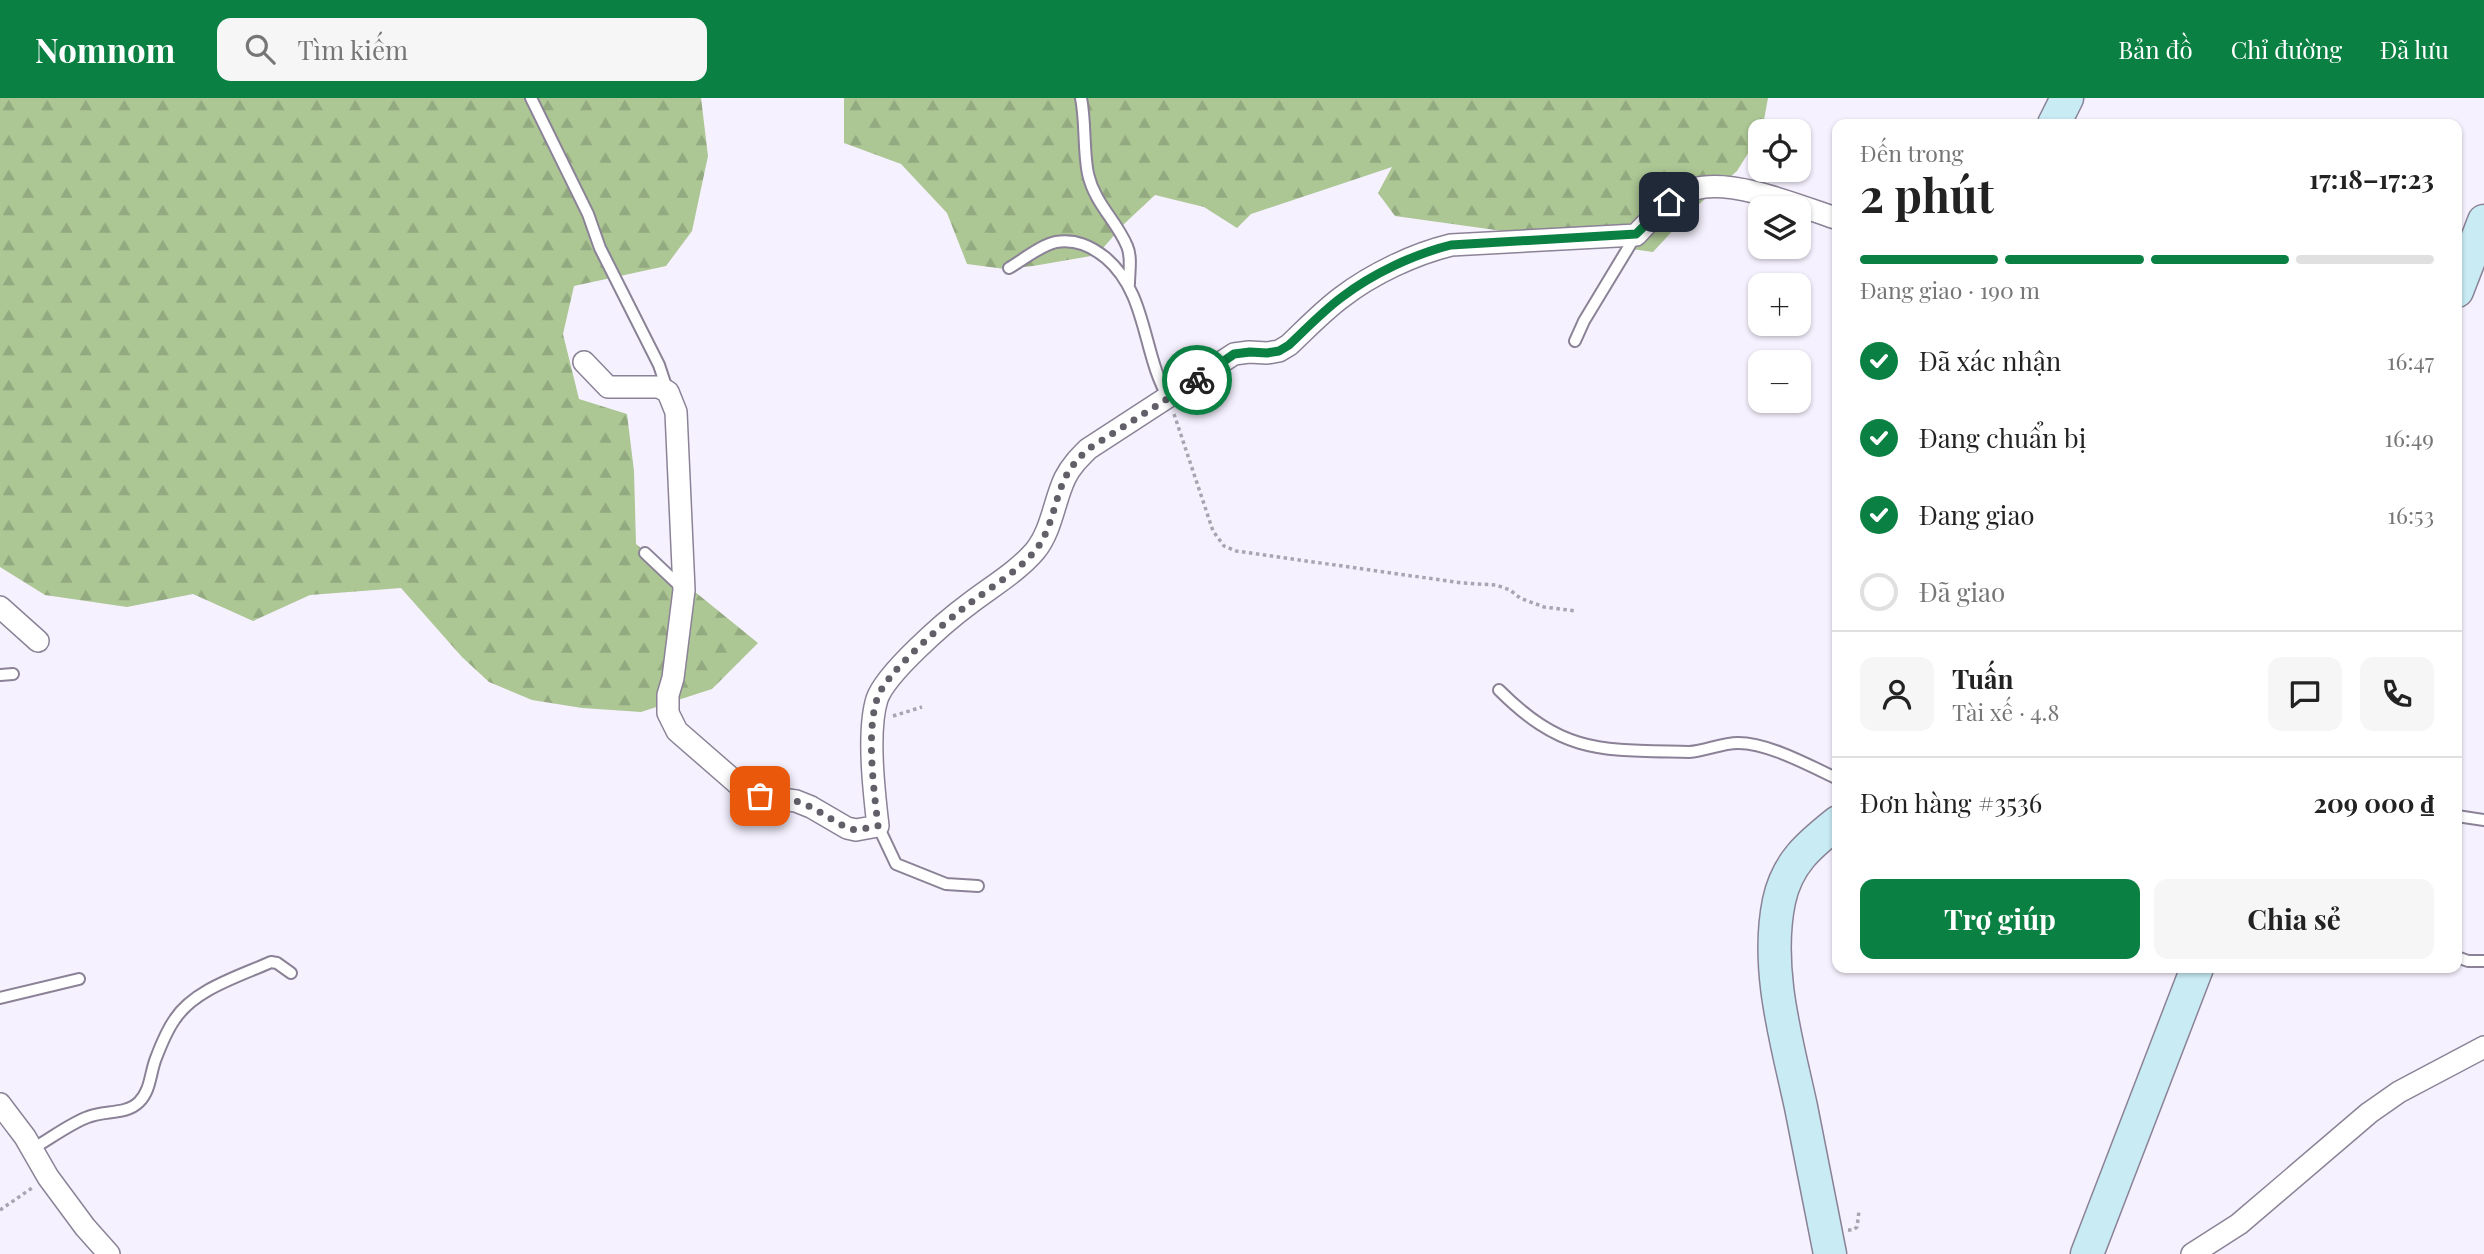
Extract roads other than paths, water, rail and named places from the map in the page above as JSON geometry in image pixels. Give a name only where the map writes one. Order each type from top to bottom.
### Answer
[{"type":"street","points":[[2056,119],[2067,98]]},
{"type":"street","points":[[584,362],[608,387],[659,387],[668,392],[676,412],[684,590],[673,678],[668,695],[668,713],[677,731],[739,785],[760,796],[796,801],[847,828],[856,830],[878,826],[873,777],[874,716],[877,698],[885,683],[942,625],[1024,563],[1037,549],[1046,534],[1065,478],[1075,462],[1088,449],[1169,399],[1234,354],[1279,351],[1342,296],[1426,251],[1451,245],[1636,234],[1669,202],[1696,188],[1725,187],[1770,197],[1832,217]]},
{"type":"street","points":[[2462,278],[2484,221]]},
{"type":"street","points":[[0,607],[38,641]]},
{"type":"street","points":[[1830,1254],[1785,1034],[1776,968],[1775,932],[1779,900],[1789,874],[1802,851],[1832,827]]},
{"type":"street","points":[[2087,1254],[2195,973]]},
{"type":"street","points":[[2192,1254],[2239,1224],[2369,1113],[2399,1092],[2484,1047]]},
{"type":"street","points":[[0,1104],[48,1177],[109,1254]]},
{"type":"lane","points":[[531,98],[588,214],[600,248],[659,365],[668,392]]},
{"type":"lane","points":[[1080,98],[1084,112],[1088,174],[1094,195],[1128,248],[1129,284]]},
{"type":"lane","points":[[1575,341],[1636,234]]},
{"type":"lane","points":[[1009,268],[1054,242],[1078,242],[1095,249],[1114,265],[1129,284],[1159,383],[1169,399]]},
{"type":"lane","points":[[645,553],[684,590]]},
{"type":"lane","points":[[0,675],[13,674]]},
{"type":"lane","points":[[1499,690],[1525,715],[1560,737],[1578,744],[1610,751],[1689,752],[1740,743],[1763,747],[1832,776]]},
{"type":"lane","points":[[2462,817],[2484,820]]},
{"type":"lane","points":[[878,826],[896,864],[946,884],[978,886]]},
{"type":"lane","points":[[2462,959],[2484,961]]},
{"type":"lane","points":[[32,1149],[87,1117],[130,1109],[138,1103],[147,1093],[162,1042],[175,1017],[190,1003],[207,992],[271,962],[291,973]]},
{"type":"lane","points":[[0,998],[79,979]]}]
